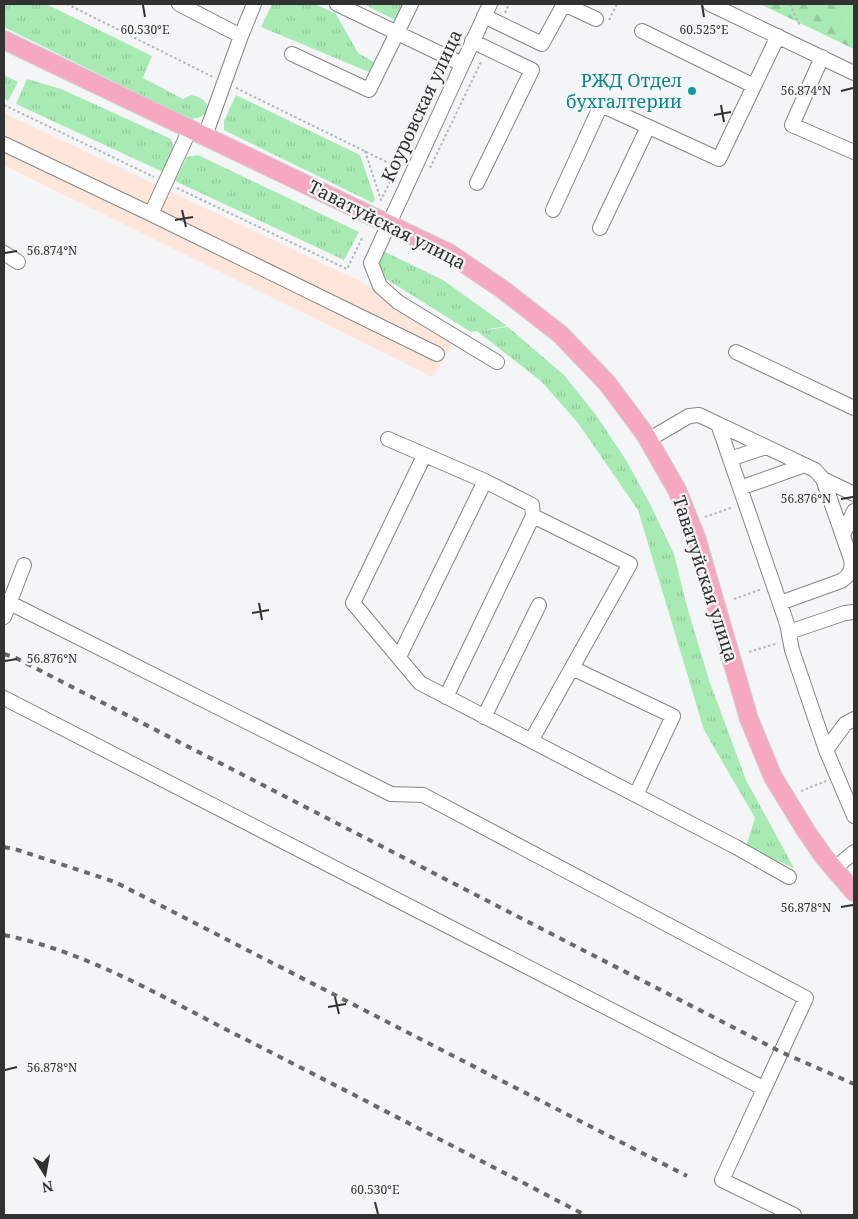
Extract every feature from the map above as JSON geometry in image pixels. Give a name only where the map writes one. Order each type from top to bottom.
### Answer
[{"type":"main road","name":"Таватуйская улица","points":[[4,40],[449,253],[502,289],[560,334],[607,383],[648,440],[677,490],[696,537],[749,719],[773,777],[806,832],[854,892]]},
{"type":"street","points":[[179,4],[241,36]]},
{"type":"street","points":[[151,214],[165,182],[197,133],[254,4]]},
{"type":"street","points":[[337,4],[462,64]]},
{"type":"street","points":[[292,54],[369,90],[411,4]]},
{"type":"street","points":[[487,10],[500,24],[542,44],[564,4],[596,19]]},
{"type":"street","points":[[710,4],[854,73]]},
{"type":"street","name":"Коуровская улица","points":[[487,10],[371,263],[380,286],[398,302],[497,362]]},
{"type":"street","points":[[642,31],[754,86]]},
{"type":"street","points":[[553,210],[601,105],[719,159],[778,36]]},
{"type":"street","points":[[472,41],[532,70],[477,183]]},
{"type":"street","points":[[822,58],[792,126],[854,152]]},
{"type":"street","points":[[600,228],[648,126]]},
{"type":"street","points":[[4,144],[437,354]]},
{"type":"street","points":[[4,253],[18,262]]},
{"type":"street","points":[[736,352],[854,408]]},
{"type":"street","points":[[648,440],[692,415],[702,416],[818,472],[823,479],[852,567],[847,577],[842,581],[780,603]]},
{"type":"street","points":[[718,424],[780,603],[792,650],[826,750],[854,816]]},
{"type":"street","points":[[388,439],[485,481],[532,505],[533,516],[446,697]]},
{"type":"street","points":[[730,460],[766,447]]},
{"type":"street","points":[[424,456],[353,603],[420,683],[736,847],[789,877]]},
{"type":"street","points":[[740,488],[805,465]]},
{"type":"street","points":[[823,479],[854,494]]},
{"type":"street","points":[[399,657],[485,481]]},
{"type":"street","points":[[843,535],[854,511]]},
{"type":"street","points":[[532,741],[630,564],[533,516]]},
{"type":"street","points":[[4,617],[7,602],[24,565]]},
{"type":"street","points":[[7,602],[391,794],[423,795],[806,998],[722,1180],[794,1215]]},
{"type":"street","points":[[484,717],[538,605]]},
{"type":"street","points":[[789,636],[844,613],[854,612]]},
{"type":"street","points":[[572,668],[673,716],[636,795]]},
{"type":"street","points":[[4,698],[763,1088]]},
{"type":"street","points":[[826,750],[845,724],[854,719]]},
{"type":"street","points":[[839,778],[854,791]]},
{"type":"street","points":[[834,869],[854,852]]},
{"type":"path","points":[[500,24],[509,4]]},
{"type":"path","points":[[790,4],[800,26]]},
{"type":"path","points":[[429,170],[488,48]]},
{"type":"path","points":[[4,105],[347,269],[362,236]]},
{"type":"path","points":[[366,151],[381,200],[398,167]]},
{"type":"path","points":[[705,517],[745,503]]},
{"type":"path","points":[[734,599],[774,585]]},
{"type":"path","points":[[749,652],[789,636]]},
{"type":"path","points":[[801,791],[839,778]]},
{"type":"shaded area","points":[[4,113],[362,282],[454,342],[433,377],[4,165]]},
{"type":"green space","points":[[4,4],[46,4],[152,56],[143,78],[183,99],[191,95],[204,100],[207,104],[206,112],[202,116],[189,119],[4,27]]},
{"type":"green space","points":[[272,4],[315,4],[336,14],[358,53],[374,62],[369,72],[261,27]]},
{"type":"green space","points":[[364,4],[403,4],[395,20]]},
{"type":"green space","points":[[760,4],[854,4],[854,49]]},
{"type":"green space","points":[[849,4],[854,4],[854,35],[838,27]]},
{"type":"green space","points":[[4,75],[18,82],[8,101],[4,98]]},
{"type":"green space","points":[[27,79],[61,89],[171,139],[173,147],[163,172],[16,104]]},
{"type":"green space","points":[[236,95],[360,155],[375,199],[373,203],[224,130],[224,121]]},
{"type":"green space","points":[[198,155],[359,232],[344,260],[175,181],[187,157]]},
{"type":"green space","points":[[383,251],[443,280],[507,326],[471,332],[386,279],[379,262]]},
{"type":"green space","points":[[508,327],[564,375],[596,415],[626,460],[650,504],[674,554],[686,603],[709,680],[746,780],[794,868],[746,847],[755,818],[704,730],[638,510],[578,423],[542,382],[477,331]]},
{"type":"railway","points":[[4,654],[16,658],[781,1052],[854,1084]]},
{"type":"railway","points":[[4,847],[115,882],[687,1176]]},
{"type":"railway","points":[[4,935],[66,953],[125,978],[585,1215]]},
{"type":"place","name":"РЖД Отдел бухгалтерии","points":[[692,91]]}]
